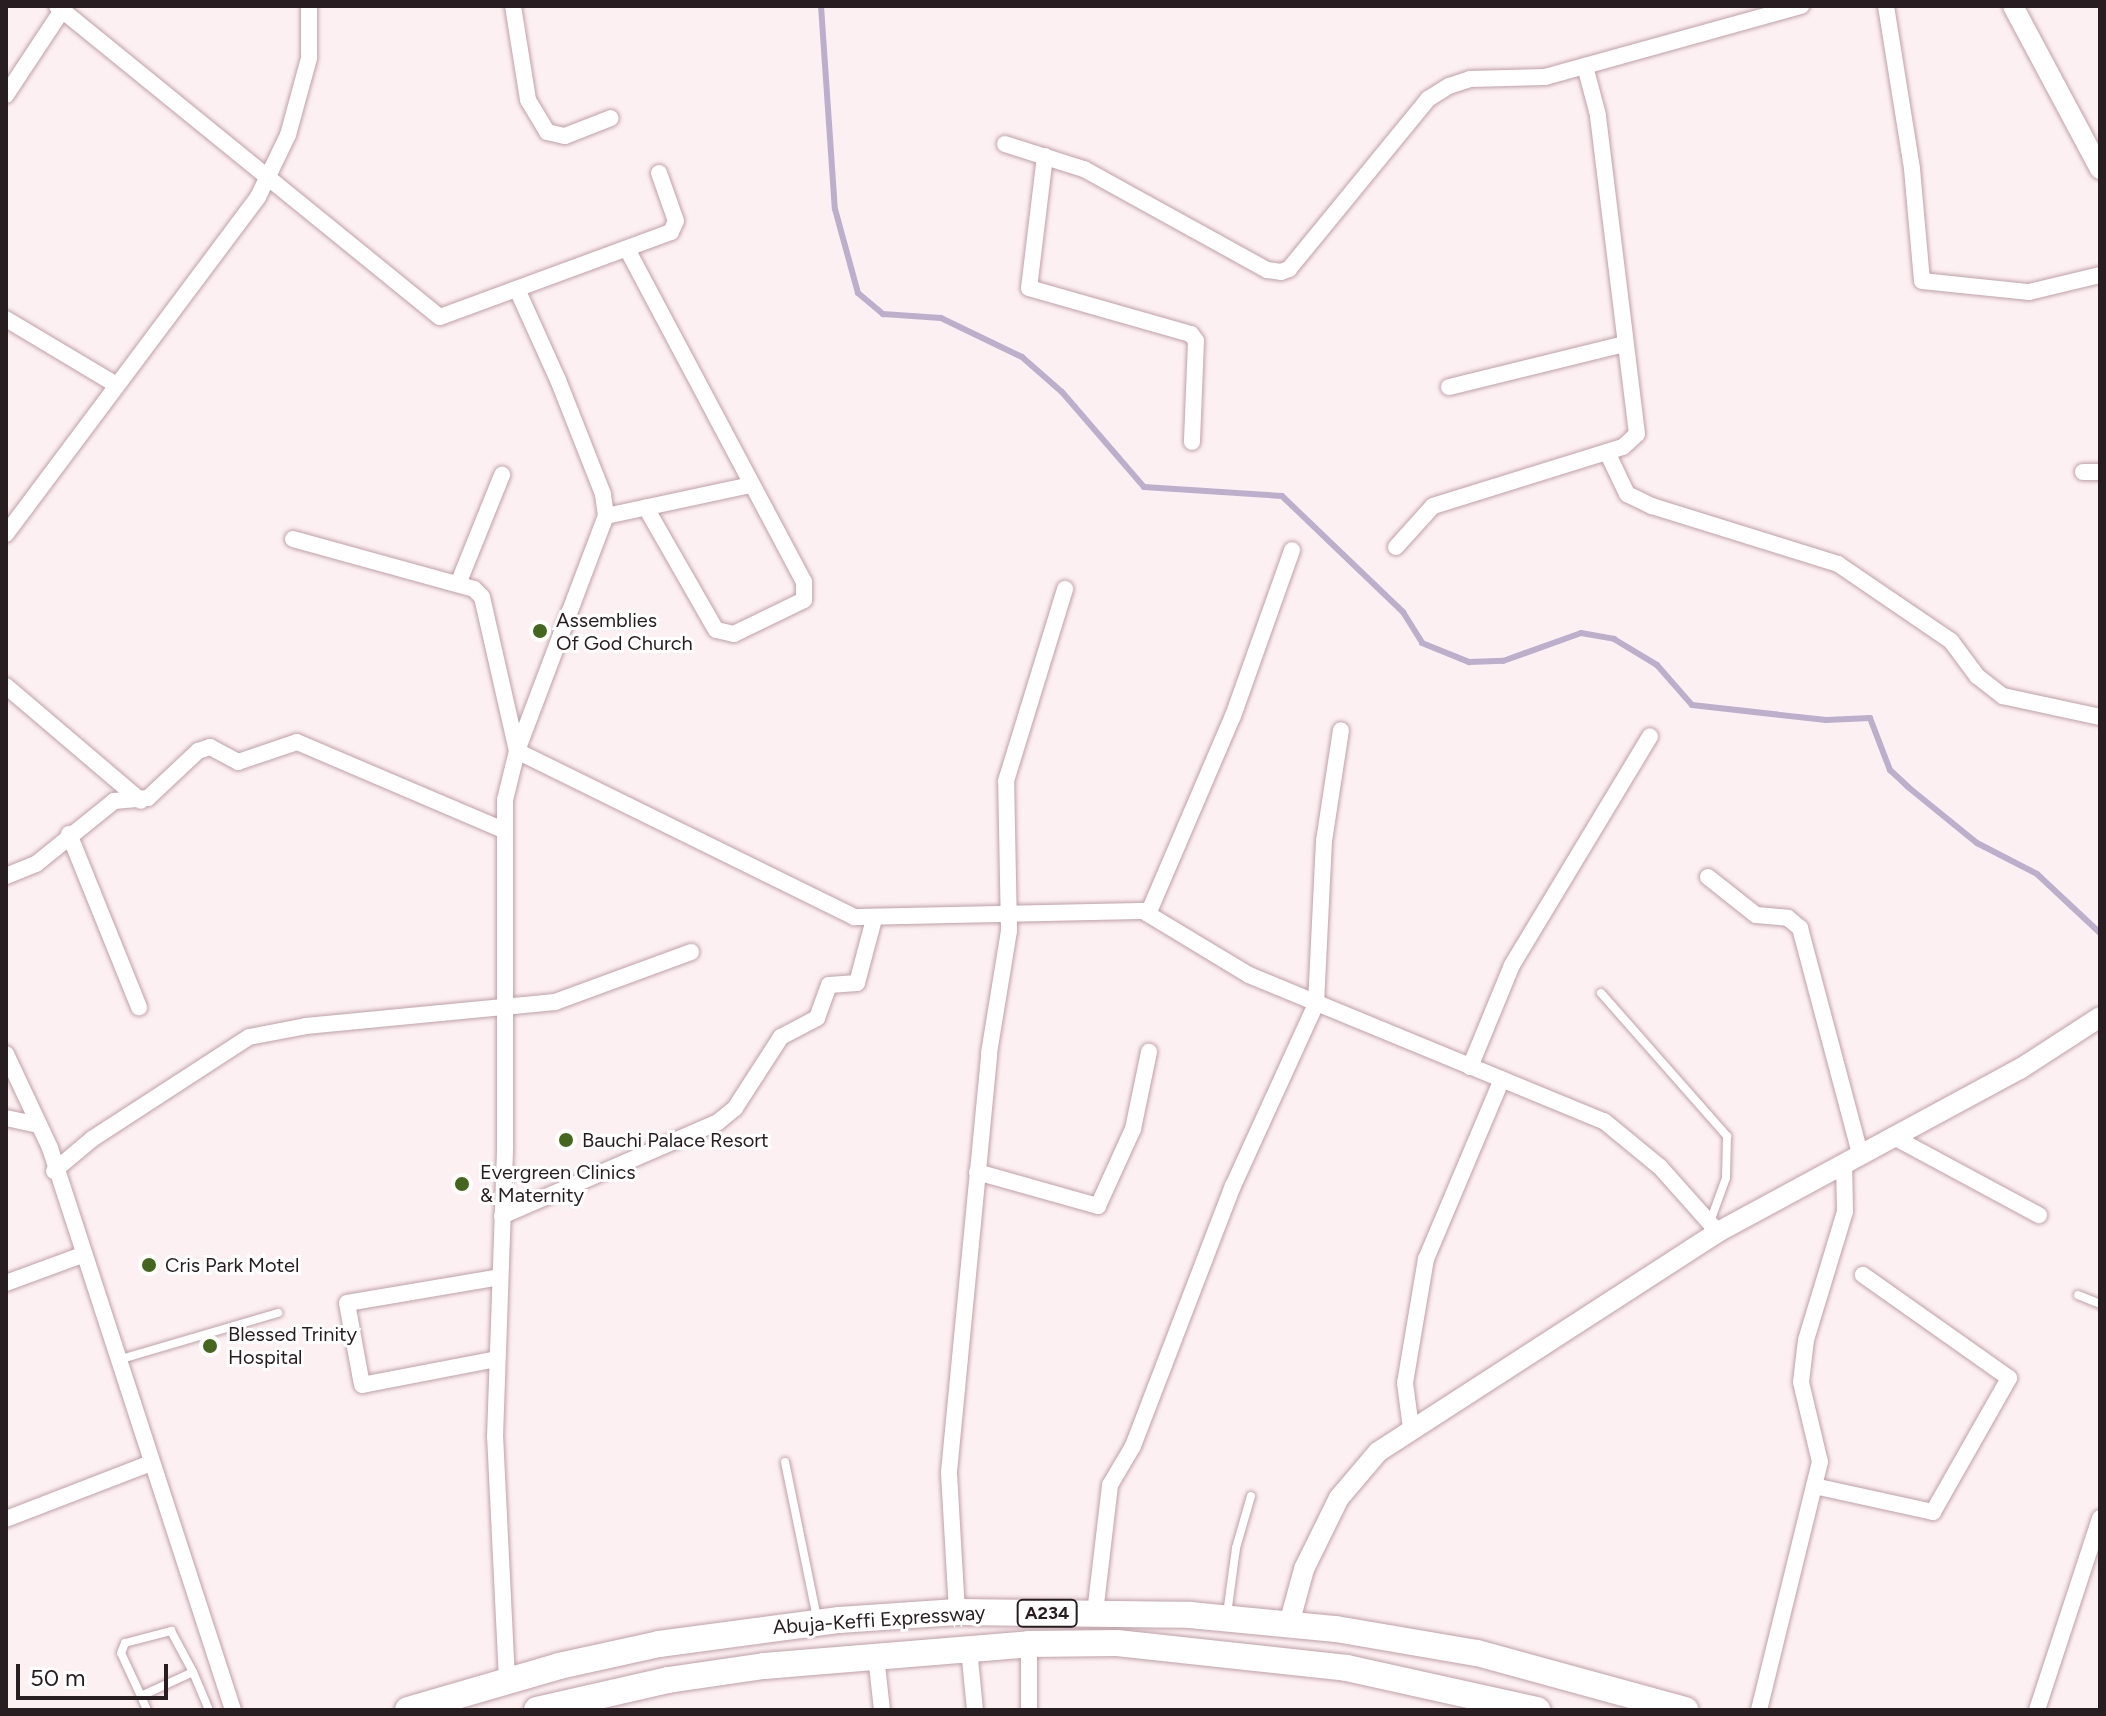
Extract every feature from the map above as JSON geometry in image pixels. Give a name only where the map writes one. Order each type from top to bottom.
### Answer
[{"type":"highway","name":"Abuja-Keffi Expressway","points":[[408,1710],[507,1680],[659,1644],[828,1621],[957,1612],[1095,1613],[1226,1618],[1289,1624],[1477,1653],[1685,1710]]},
{"type":"highway","points":[[919,1613],[914,1623],[919,1653]]},
{"type":"highway","points":[[828,1621],[845,1640],[839,1659]]},
{"type":"highway","name":"Abuja-Keffi Expressway","points":[[537,1710],[588,1704],[714,1672],[1029,1644],[1180,1648],[1347,1668],[1537,1710]]},
{"type":"street","points":[[6,534],[115,384],[258,197],[288,135],[309,58],[309,6]]},
{"type":"street","points":[[513,6],[528,100],[547,132],[565,136],[611,118]]},
{"type":"street","points":[[1005,144],[1084,169],[1267,270],[1281,272],[1289,269],[1428,99],[1470,79],[1545,77],[1801,6]]},
{"type":"street","points":[[1886,6],[1912,169],[1922,281],[2029,292],[2100,275]]},
{"type":"street","points":[[2013,6],[2100,169]]},
{"type":"street","points":[[6,95],[61,7],[269,174],[440,317],[627,249],[675,228],[659,173]]},
{"type":"street","points":[[1396,547],[1433,506],[1607,452],[1632,443],[1637,434],[1598,115],[1585,66]]},
{"type":"street","points":[[1045,156],[1029,288],[1191,334],[1196,341],[1192,442]]},
{"type":"street","points":[[627,249],[806,594],[804,600],[734,634],[716,630],[646,508]]},
{"type":"street","points":[[507,1680],[495,1437],[502,1216],[503,830],[517,751],[606,516],[603,494],[558,380],[517,289]]},
{"type":"street","points":[[6,319],[115,384]]},
{"type":"street","points":[[1449,387],[1624,344]]},
{"type":"street","points":[[1607,452],[1627,494],[1652,506],[1838,564],[1951,641],[1977,676],[2003,696],[2100,717]]},
{"type":"street","points":[[458,584],[502,475]]},
{"type":"street","points":[[606,516],[751,485]]},
{"type":"street","points":[[293,539],[458,584],[482,597],[517,751]]},
{"type":"street","points":[[1148,914],[1233,716],[1292,550]]},
{"type":"street","points":[[957,1612],[949,1472],[977,1172],[1009,914],[1006,781],[1065,589]]},
{"type":"street","points":[[6,686],[141,801]]},
{"type":"street","points":[[1095,1613],[1110,1485],[1133,1446],[1233,1186],[1316,1004],[1324,841],[1341,730]]},
{"type":"street","points":[[1470,1067],[1512,965],[1650,736]]},
{"type":"street","points":[[141,801],[198,751],[210,747],[238,762],[297,742],[503,830]]},
{"type":"street","points":[[517,751],[854,917],[874,919],[1128,909],[1148,914],[1249,975],[1604,1121],[1660,1167],[1714,1228]]},
{"type":"street","points":[[6,876],[36,864],[69,834],[114,801],[128,796],[141,801]]},
{"type":"street","points":[[69,834],[139,1007]]},
{"type":"street","points":[[1708,877],[1756,915],[1788,918],[1800,928],[1852,1158],[1845,1212],[1811,1318],[1801,1382],[1820,1462],[1759,1710]]},
{"type":"street","points":[[502,1216],[718,1122],[735,1108],[781,1037],[817,1018],[829,985],[857,983],[874,919]]},
{"type":"street","points":[[54,1171],[92,1139],[249,1037],[503,1004],[555,1002],[691,952]]},
{"type":"street","points":[[1289,1624],[1304,1569],[1339,1498],[1378,1452],[1714,1228],[2020,1069],[2100,1017]]},
{"type":"street","points":[[977,1172],[1098,1206],[1133,1129],[1149,1052]]},
{"type":"street","points":[[6,1054],[39,1125],[233,1710]]},
{"type":"street","points":[[1411,1428],[1405,1383],[1426,1259],[1502,1079]]},
{"type":"street","points":[[6,1118],[39,1125]]},
{"type":"street","points":[[1892,1136],[2039,1215]]},
{"type":"street","points":[[6,1283],[82,1255]]},
{"type":"street","points":[[1814,1486],[1933,1512],[2009,1378],[1863,1275]]},
{"type":"street","points":[[497,1359],[362,1385],[347,1303],[500,1277]]},
{"type":"street","points":[[6,1519],[151,1463]]},
{"type":"street","points":[[2037,1710],[2100,1518]]},
{"type":"street","points":[[1029,1644],[1029,1710]]},
{"type":"street","points":[[969,1649],[975,1710]]},
{"type":"street","points":[[876,1656],[882,1710]]},
{"type":"lane","points":[[1601,993],[1727,1136],[1726,1178],[1714,1228]]},
{"type":"lane","points":[[2078,1295],[2100,1304]]},
{"type":"lane","points":[[118,1361],[278,1313]]},
{"type":"lane","points":[[785,1462],[828,1621]]},
{"type":"lane","points":[[1226,1618],[1236,1548],[1251,1496]]},
{"type":"lane","points":[[147,1710],[121,1653],[125,1643],[171,1631],[209,1710]]},
{"type":"lane","points":[[141,1696],[193,1672]]},
{"type":"waterway","points":[[821,6],[835,209],[858,293],[883,314],[941,318],[1022,357],[1062,392],[1144,487],[1282,496],[1403,612],[1422,643],[1469,662],[1503,661],[1581,633],[1614,639],[1657,665],[1692,705],[1826,720],[1870,718],[1890,770],[1908,787],[1977,843],[2037,874],[2100,933]]},
{"type":"place","name":"Assemblies Of God Church","points":[[540,631]]},
{"type":"place","name":"Bauchi Palace Resort","points":[[566,1140]]},
{"type":"place","name":"Evergreen Clinics & Maternity","points":[[462,1184]]},
{"type":"place","name":"Cris Park Motel","points":[[149,1265]]},
{"type":"place","name":"Blessed Trinity Hospital","points":[[210,1346]]}]
